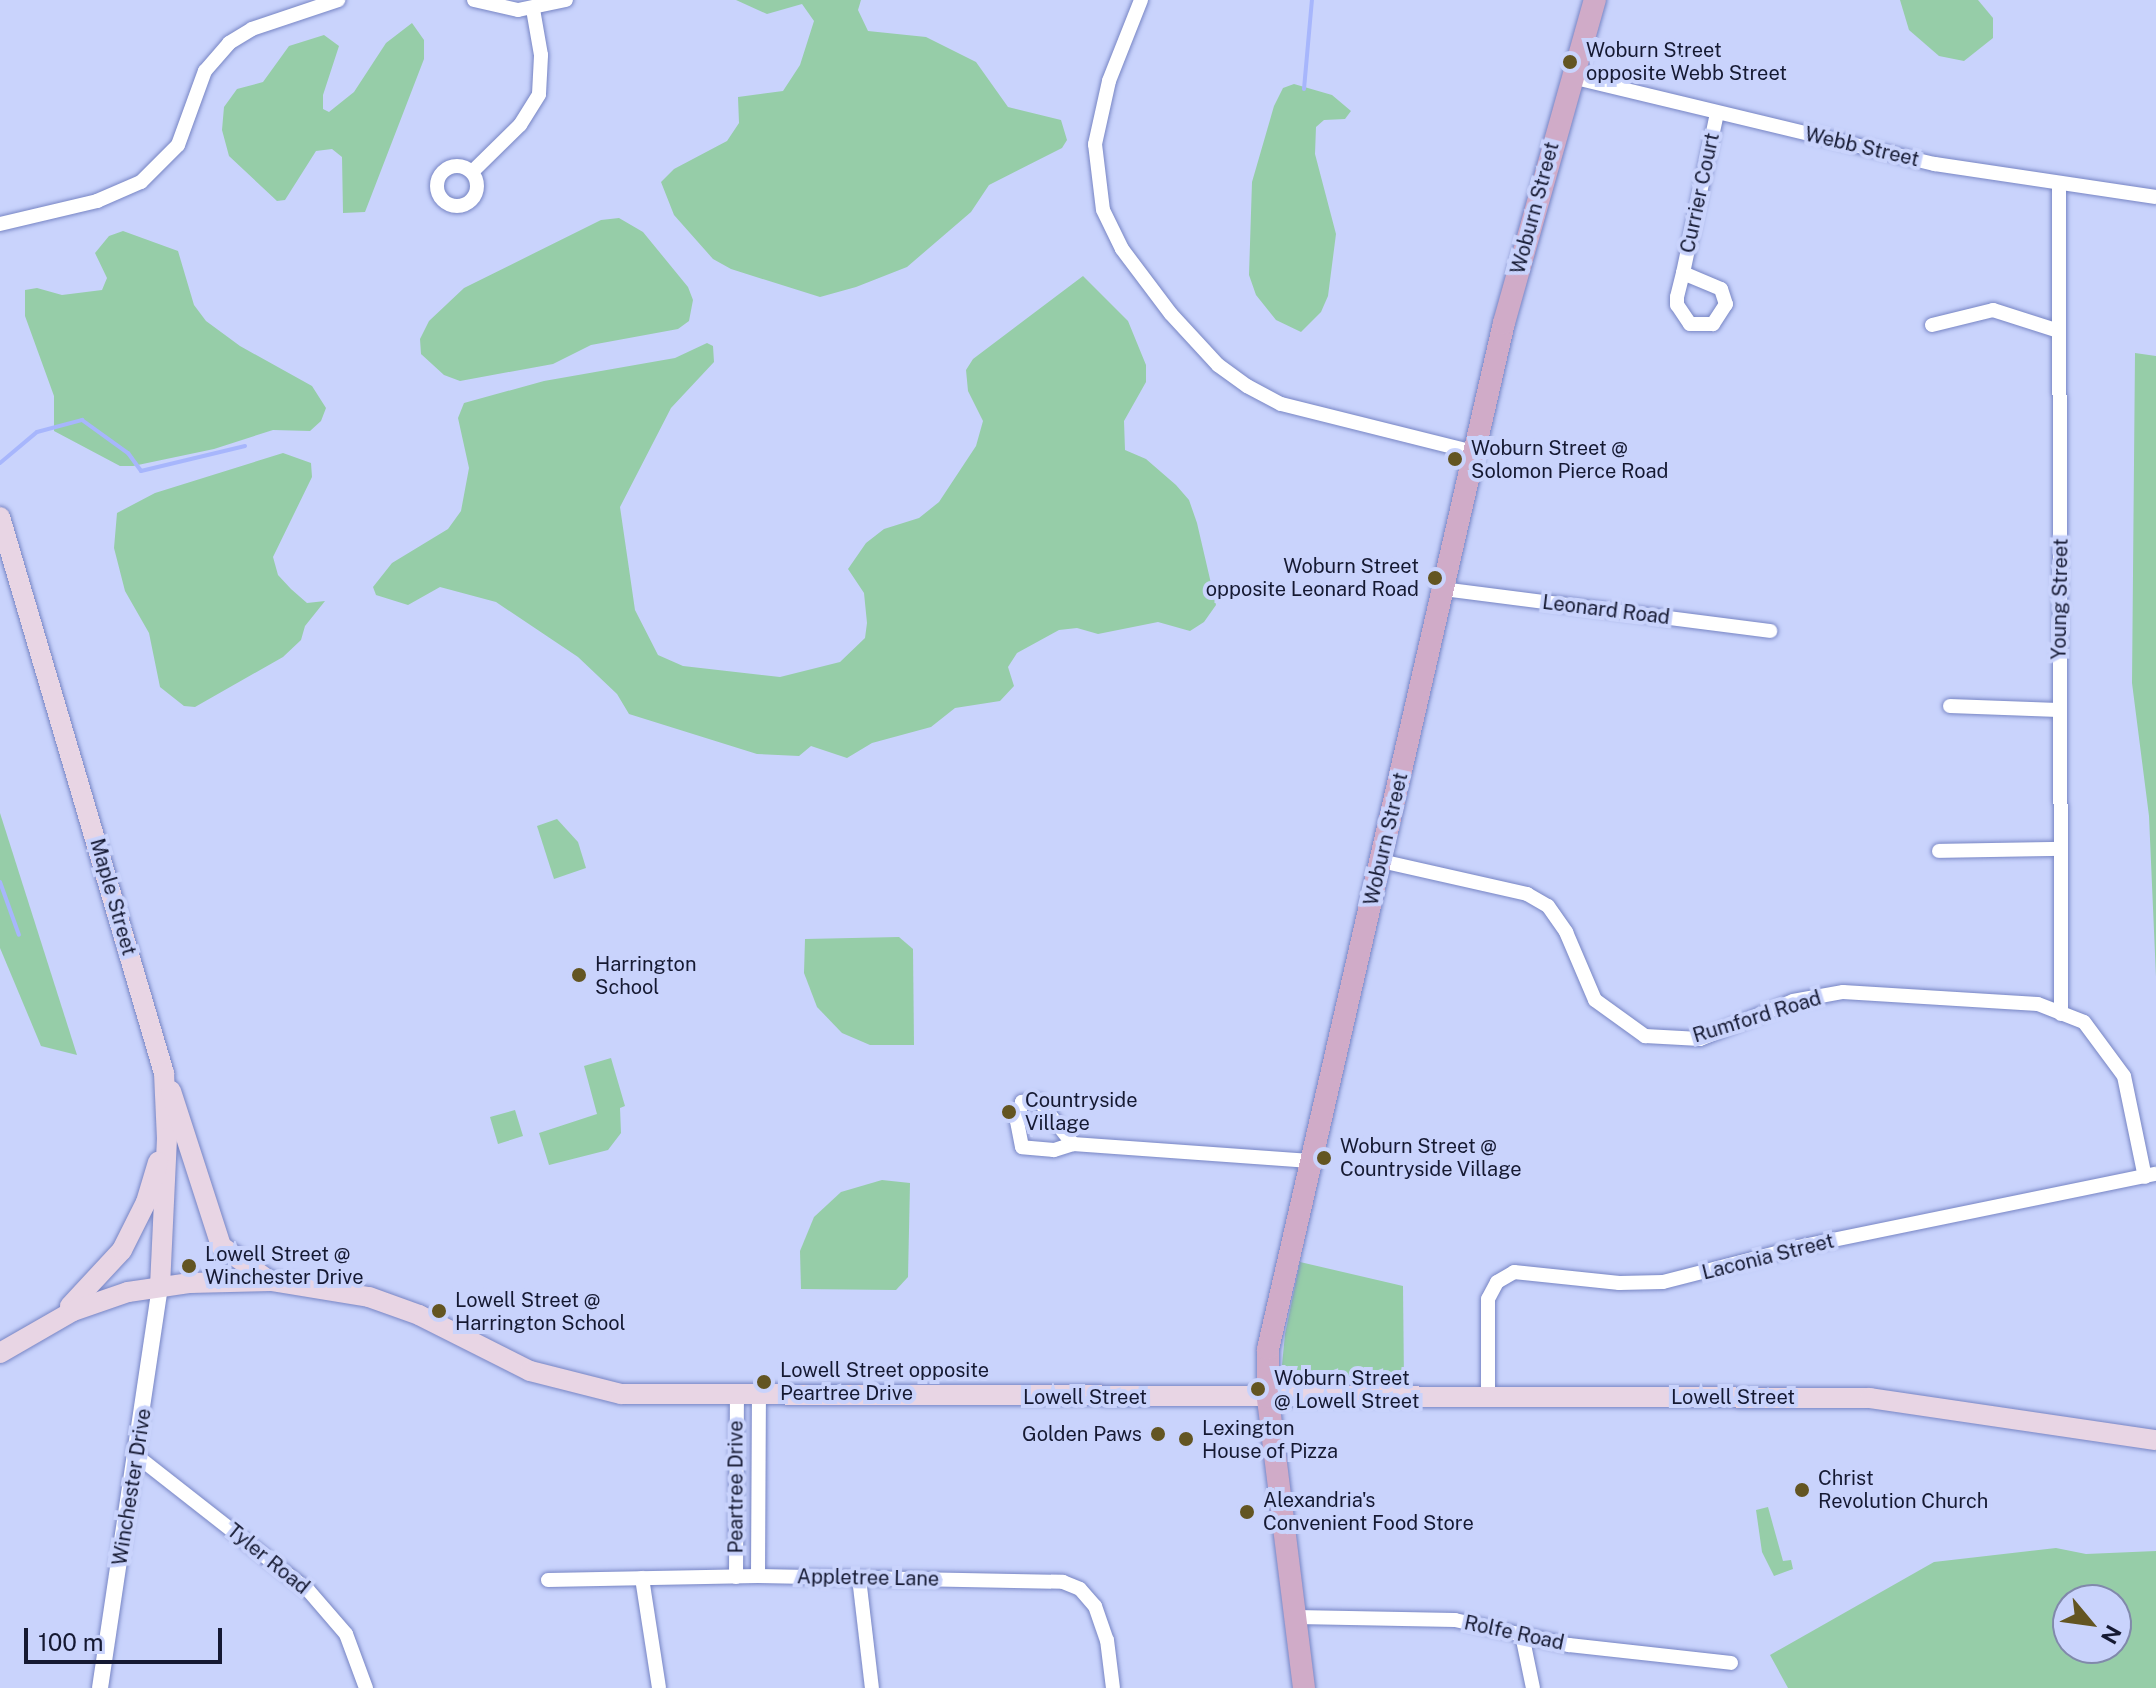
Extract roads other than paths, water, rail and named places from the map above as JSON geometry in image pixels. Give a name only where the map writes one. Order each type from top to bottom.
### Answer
[{"type":"main road","name":"Woburn Street","points":[[1304,1688],[1268,1397],[1268,1349],[1474,452],[1595,0]]},
{"type":"main road","name":"Maple Street","points":[[0,517],[164,1073],[167,1107],[160,1286]]},
{"type":"main road","points":[[164,1073],[221,1246],[271,1281]]},
{"type":"main road","points":[[7,1349],[80,1298],[122,1250],[152,1184],[167,1107]]},
{"type":"main road","name":"Lowell Street","points":[[7,1349],[83,1307],[160,1286],[271,1281],[341,1290],[395,1306],[518,1366],[570,1385],[621,1394],[737,1398],[1870,1398],[2156,1440]]},
{"type":"street","points":[[0,224],[97,201],[141,182],[178,145],[205,71],[229,43],[261,25],[338,0]]},
{"type":"street","points":[[474,0],[533,9],[566,0]]},
{"type":"street","points":[[1141,0],[1109,81],[1095,144],[1103,210],[1122,249],[1171,314],[1218,365],[1247,386],[1281,404],[1474,452]]},
{"type":"street","points":[[472,172],[520,125],[539,94],[541,55],[533,9]]},
{"type":"street","name":"Webb Street","points":[[1572,77],[1935,164],[2156,197]]},
{"type":"street","name":"Currier Court","points":[[1683,273],[1717,113]]},
{"type":"street","name":"Young Street","points":[[2059,184],[2058,849],[2061,1014]]},
{"type":"street","points":[[1932,325],[1993,310],[2059,331]]},
{"type":"street","name":"Leonard Road","points":[[1443,589],[1770,631]]},
{"type":"street","points":[[1950,706],[2058,710]]},
{"type":"street","points":[[1939,851],[2058,849]]},
{"type":"street","name":"Rumford Road","points":[[1381,861],[1527,894],[1548,906],[1566,932],[1595,1000],[1645,1036],[1700,1039],[1793,1001],[1843,992],[2038,1004],[2084,1022],[2124,1076],[2150,1176]]},
{"type":"street","points":[[1073,1144],[1310,1161]]},
{"type":"street","name":"Laconia Street","points":[[1488,1398],[1489,1297],[1499,1280],[1514,1272],[1619,1283],[1663,1282],[1799,1247],[2150,1176]]},
{"type":"street","name":"Winchester Drive","points":[[100,1688],[160,1286]]},
{"type":"street","name":"Peartree Drive","points":[[736,1577],[737,1398]]},
{"type":"street","name":"Peartree Drive","points":[[758,1576],[759,1398]]},
{"type":"street","name":"Tyler Road","points":[[137,1456],[308,1590],[346,1634],[366,1688]]},
{"type":"street","name":"Appletree Lane","points":[[548,1580],[758,1576],[1063,1582],[1080,1589],[1095,1606],[1107,1640],[1113,1688]]},
{"type":"street","points":[[642,1578],[659,1688]]},
{"type":"street","points":[[859,1578],[872,1688]]},
{"type":"street","name":"Rolfe Road","points":[[1296,1617],[1397,1615],[1731,1663]]},
{"type":"street","points":[[1522,1635],[1533,1688]]},
{"type":"waterway","points":[[1304,89],[1312,0]]},
{"type":"waterway","points":[[0,463],[37,432],[82,420],[128,453],[141,471],[245,446]]},
{"type":"waterway","points":[[0,882],[19,935]]},
{"type":"place","name":"Woburn Street opposite Webb Street","points":[[1570,62]]},
{"type":"place","name":"Woburn Street @ Solomon Pierce Road","points":[[1455,459]]},
{"type":"place","name":"Woburn Street opposite Leonard Road","points":[[1435,578]]},
{"type":"place","name":"Harrington School","points":[[579,975]]},
{"type":"place","name":"Countryside Village","points":[[1009,1112]]},
{"type":"place","name":"Woburn Street @ Countryside Village","points":[[1324,1158]]},
{"type":"place","name":"Lowell Street @ Winchester Drive","points":[[189,1266]]},
{"type":"place","name":"Lowell Street @ Harrington School","points":[[439,1311]]},
{"type":"place","name":"Lowell Street opposite Peartree Drive","points":[[764,1382]]},
{"type":"place","name":"Woburn Street @ Lowell Street","points":[[1258,1389]]},
{"type":"place","name":"Golden Paws","points":[[1158,1434]]},
{"type":"place","name":"Lexington House of Pizza","points":[[1186,1439]]},
{"type":"place","name":"Christ Revolution Church","points":[[1802,1490]]},
{"type":"place","name":"Alexandria's Convenient Food Store","points":[[1247,1512]]}]
